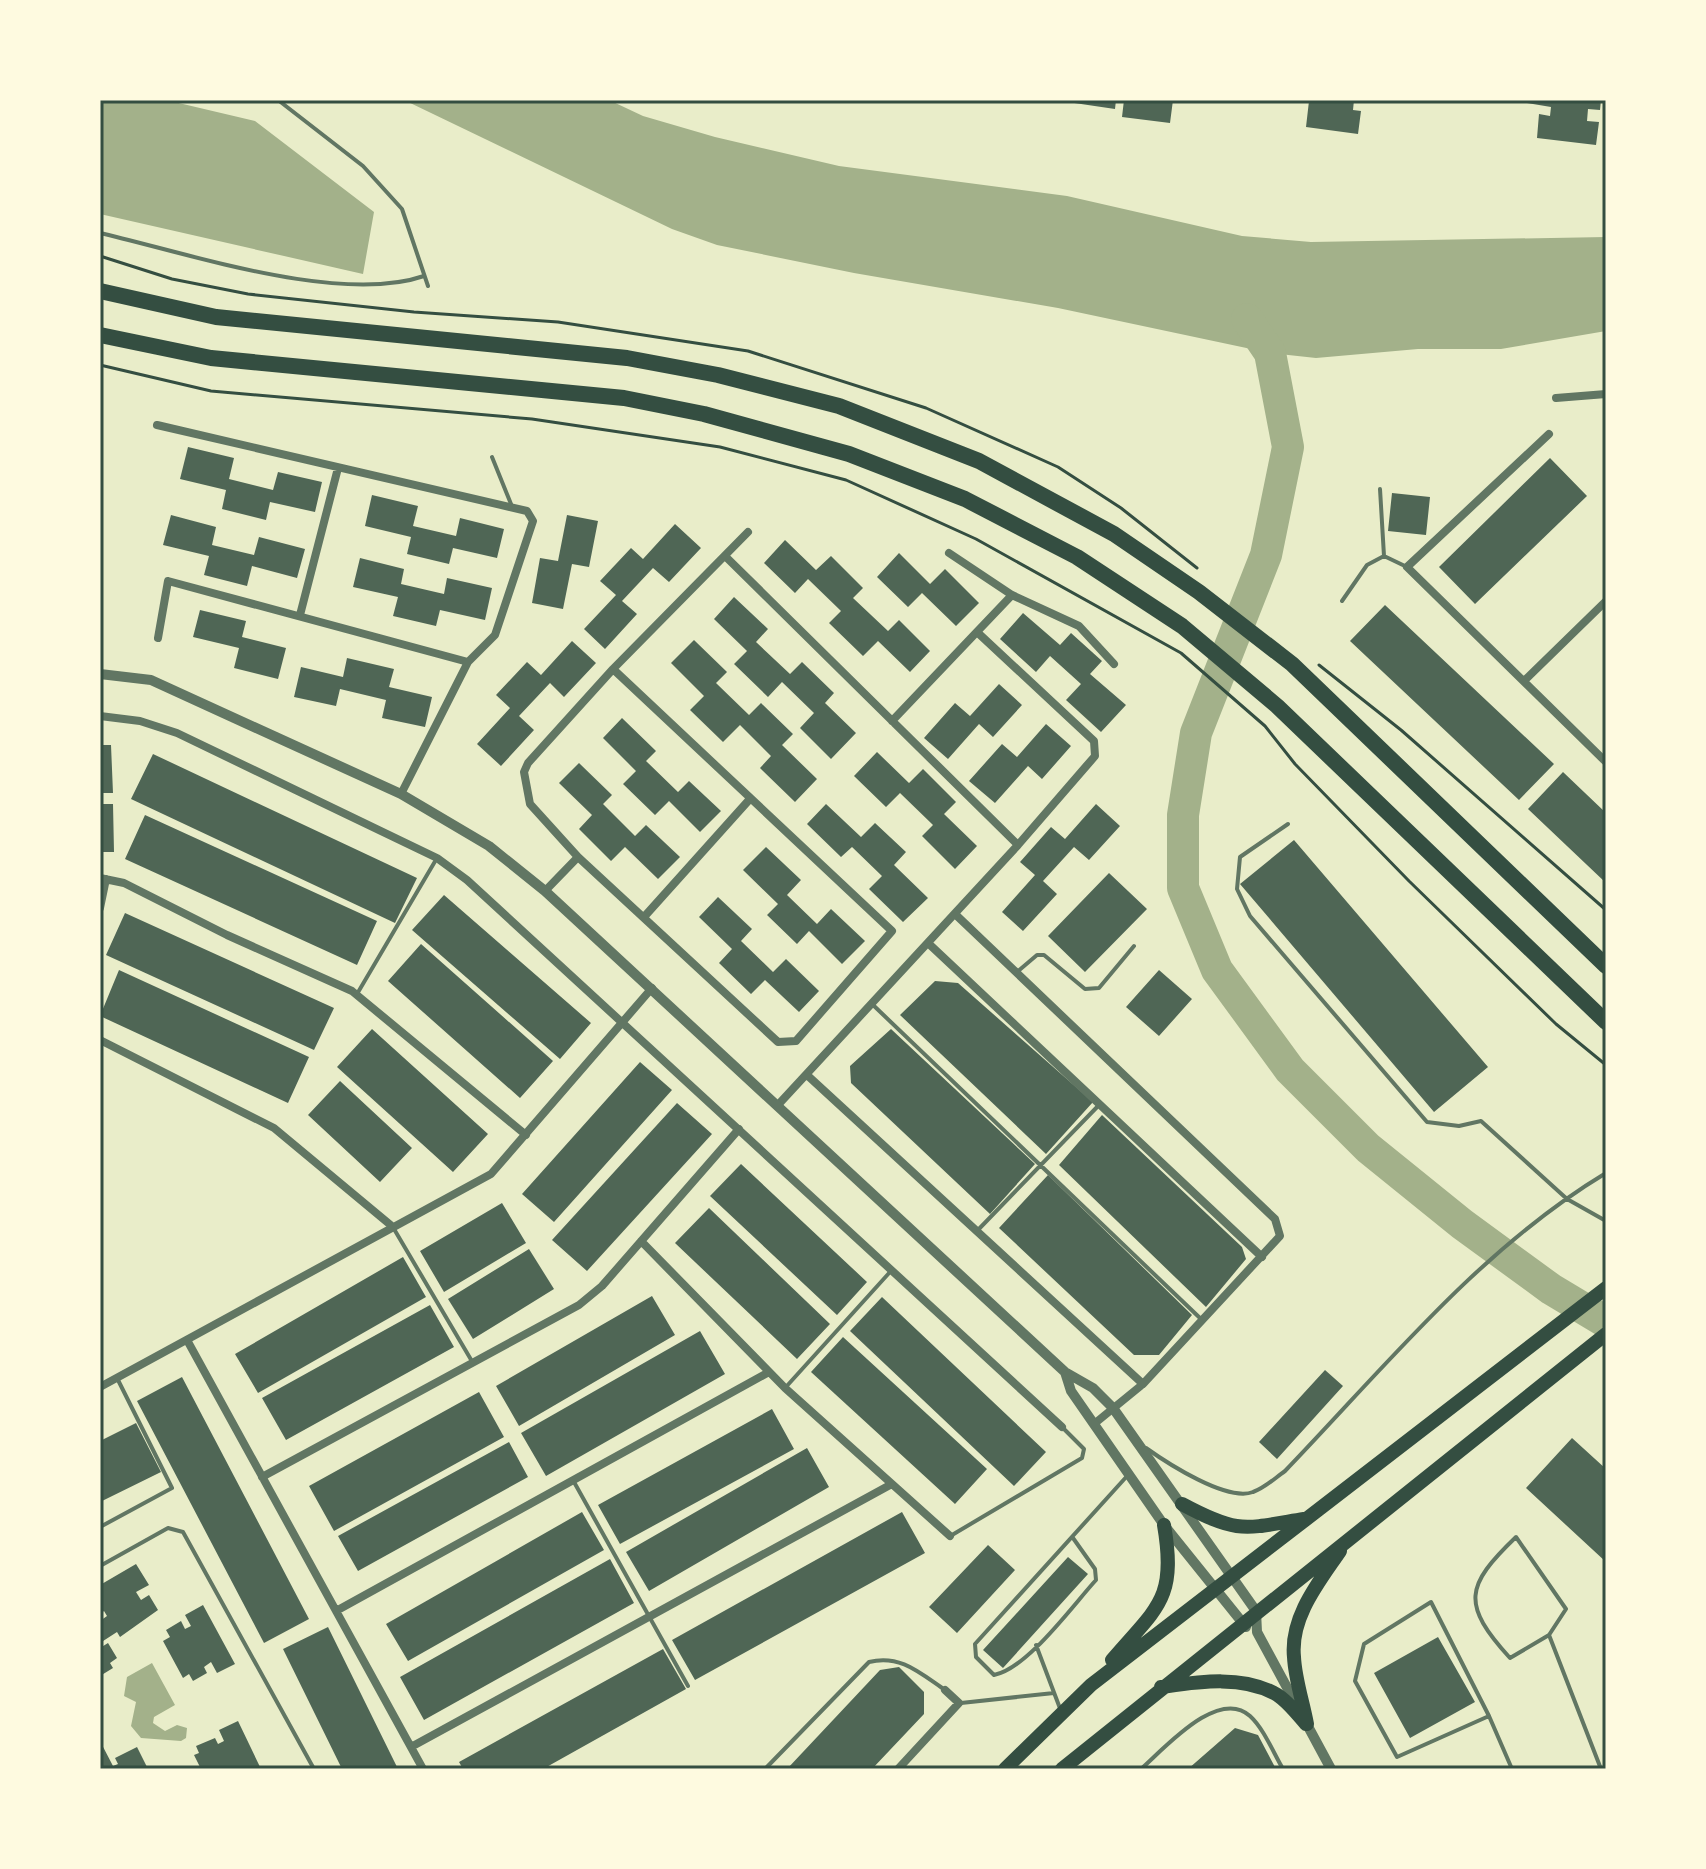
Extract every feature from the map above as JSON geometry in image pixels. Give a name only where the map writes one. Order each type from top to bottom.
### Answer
[{"type":"highway","points":[[100,291],[216,317],[627,358],[718,375],[839,406],[979,461],[1114,534],[1199,592],[1292,664],[1606,966]]},
{"type":"highway","points":[[100,335],[211,358],[624,398],[704,414],[849,454],[965,499],[1077,557],[1182,626],[1277,706],[1606,1022]]},
{"type":"main road","points":[[1091,1685],[1606,1288]]},
{"type":"main road","points":[[1062,1769],[1240,1623],[1606,1334]]},
{"type":"main road","points":[[1182,1504],[1223,1526],[1257,1527],[1305,1519]]},
{"type":"main road","points":[[1005,1769],[1091,1685],[1163,1600],[1169,1579],[1164,1525]]},
{"type":"main road","points":[[1307,1724],[1293,1655],[1297,1625],[1309,1598],[1346,1540]]},
{"type":"main road","points":[[1161,1687],[1207,1681],[1242,1683],[1276,1693],[1307,1724]]},
{"type":"street","points":[[1556,398],[1606,394]]},
{"type":"street","points":[[157,425],[338,468],[511,504],[527,511],[533,521],[495,635],[468,662],[401,794]]},
{"type":"street","points":[[1549,434],[1407,567],[1606,762]]},
{"type":"street","points":[[300,615],[338,468]]},
{"type":"street","points":[[613,669],[892,931],[796,1041],[778,1042],[578,857],[530,804],[524,772],[528,763],[613,669],[748,532]]},
{"type":"street","points":[[949,553],[1012,595],[1079,626],[1114,664]]},
{"type":"street","points":[[725,556],[1018,845]]},
{"type":"street","points":[[158,638],[168,581],[468,662]]},
{"type":"street","points":[[892,721],[1012,595]]},
{"type":"street","points":[[1524,681],[1606,601]]},
{"type":"street","points":[[777,1106],[1018,845],[1095,756],[1094,741],[977,632]]},
{"type":"street","points":[[100,674],[151,680],[401,794],[489,846],[545,891],[1065,1372],[1093,1388],[1113,1408],[1256,1611],[1257,1632],[1331,1769]]},
{"type":"street","points":[[100,716],[140,721],[177,733],[437,858],[467,880],[1062,1427]]},
{"type":"street","points":[[644,917],[749,800]]},
{"type":"street","points":[[545,891],[578,857]]},
{"type":"street","points":[[100,908],[103,878],[124,883],[357,995],[526,1135]]},
{"type":"street","points":[[955,914],[1275,1219],[1280,1236],[1143,1384],[1094,1424]]},
{"type":"street","points":[[928,943],[1262,1257]]},
{"type":"street","points":[[100,1387],[491,1174],[652,988]]},
{"type":"street","points":[[100,1040],[274,1128],[393,1227]]},
{"type":"street","points":[[807,1075],[1143,1384]]},
{"type":"street","points":[[262,1477],[579,1305],[641,1241],[739,1129]]},
{"type":"street","points":[[641,1241],[785,1388],[950,1536]]},
{"type":"street","points":[[187,1340],[423,1769]]},
{"type":"street","points":[[336,1611],[769,1372]]},
{"type":"street","points":[[1065,1372],[1071,1391],[1164,1525],[1240,1623],[1257,1632]]},
{"type":"street","points":[[411,1747],[890,1485]]},
{"type":"street","points":[[898,1769],[959,1703],[945,1690]]},
{"type":"lane","points":[[278,100],[363,166],[402,209],[428,286]]},
{"type":"lane","points":[[100,233],[315,282],[361,287],[424,276]]},
{"type":"lane","points":[[492,457],[511,504]]},
{"type":"lane","points":[[1380,489],[1384,556]]},
{"type":"lane","points":[[1384,556],[1407,567]]},
{"type":"lane","points":[[1342,601],[1367,565],[1384,556]]},
{"type":"lane","points":[[1288,824],[1240,857],[1237,889],[1250,916],[1427,1122],[1459,1126],[1481,1121],[1567,1199],[1606,1221]]},
{"type":"lane","points":[[357,995],[437,858]]},
{"type":"lane","points":[[1017,972],[1037,955],[1044,955],[1085,989],[1099,988],[1134,946]]},
{"type":"lane","points":[[872,1004],[1203,1320]]},
{"type":"lane","points":[[976,1232],[1099,1105]]},
{"type":"lane","points":[[1137,1442],[1201,1480],[1228,1491],[1251,1494],[1285,1471],[1459,1285],[1567,1199],[1606,1173]]},
{"type":"lane","points":[[393,1227],[473,1363]]},
{"type":"lane","points":[[785,1388],[890,1272]]},
{"type":"lane","points":[[100,1527],[172,1488],[117,1378]]},
{"type":"lane","points":[[950,1536],[1082,1458],[1084,1449],[1062,1427]]},
{"type":"lane","points":[[1073,1538],[1095,1569],[1096,1580],[1007,1673],[994,1675],[976,1657],[975,1644],[1129,1473]]},
{"type":"lane","points":[[573,1480],[688,1686]]},
{"type":"lane","points":[[100,1566],[168,1528],[183,1532],[314,1769]]},
{"type":"lane","points":[[1516,1537],[1566,1609],[1549,1635],[1510,1658],[1486,1632],[1474,1593],[1477,1581],[1516,1537]]},
{"type":"lane","points":[[1489,1716],[1397,1757],[1355,1681],[1364,1644],[1431,1602],[1489,1716],[1512,1769]]},
{"type":"lane","points":[[1549,1635],[1601,1769]]},
{"type":"lane","points":[[1036,1645],[1062,1714]]},
{"type":"lane","points":[[765,1769],[869,1662],[885,1658],[902,1661],[945,1690]]},
{"type":"lane","points":[[959,1703],[1054,1693]]},
{"type":"lane","points":[[1141,1769],[1201,1717],[1231,1708],[1247,1713],[1258,1725],[1283,1769]]},
{"type":"path","points":[[100,256],[172,279],[248,294],[414,312],[558,322]]},
{"type":"path","points":[[100,365],[211,391],[548,421],[720,447],[846,480],[976,539],[1181,653],[1265,726],[1295,764],[1409,881],[1556,1024],[1606,1065]]},
{"type":"path","points":[[1311,658],[1401,730],[1606,910]]},
{"type":"shaded area","points":[[100,100],[166,100],[255,121],[374,212],[363,274],[100,214]]},
{"type":"shaded area","points":[[404,100],[609,100],[643,116],[715,137],[839,166],[1067,196],[1242,236],[1311,242],[1606,237],[1606,331],[1501,349],[1418,349],[1316,358],[1270,353],[1058,308],[854,273],[717,245],[672,229]]},
{"type":"shaded area","points":[[152,1663],[175,1705],[154,1717],[153,1723],[165,1731],[177,1725],[187,1728],[186,1738],[181,1741],[141,1738],[131,1726],[136,1702],[124,1696],[127,1677]]},
{"type":"building","points":[[1054,100],[1116,100],[1115,109]]},
{"type":"building","points":[[1124,100],[1173,100],[1170,123],[1122,117]]},
{"type":"building","points":[[1354,100],[1353,110],[1361,111],[1358,134],[1306,127],[1309,101]]},
{"type":"building","points":[[1508,100],[1601,100],[1600,110],[1588,109],[1587,121],[1599,122],[1596,145],[1537,138],[1539,114],[1550,116],[1551,107]]},
{"type":"building","points":[[188,447],[234,458],[229,479],[273,490],[278,472],[322,482],[315,512],[270,502],[266,520],[222,509],[226,490],[180,479]]},
{"type":"building","points":[[1550,458],[1587,496],[1475,604],[1439,567]]},
{"type":"building","points":[[1392,493],[1430,497],[1426,535],[1388,531]]},
{"type":"building","points":[[372,495],[418,506],[413,526],[456,536],[460,518],[504,529],[497,558],[453,548],[449,564],[407,554],[411,537],[365,526]]},
{"type":"building","points":[[171,515],[216,527],[212,545],[254,555],[259,537],[305,549],[297,578],[252,566],[247,586],[204,575],[209,556],[163,545]]},
{"type":"building","points":[[567,515],[598,521],[589,567],[572,564],[563,609],[532,603],[540,558],[558,561]]},
{"type":"building","points":[[675,524],[701,548],[669,582],[653,568],[622,601],[637,614],[605,649],[584,629],[616,595],[600,581],[631,548],[643,559]]},
{"type":"building","points":[[785,540],[816,570],[831,556],[863,588],[853,598],[888,631],[899,620],[930,651],[910,672],[878,641],[863,656],[829,623],[841,611],[808,579],[795,593],[764,563]]},
{"type":"building","points":[[899,553],[930,584],[945,569],[979,603],[956,626],[922,593],[908,607],[877,577]]},
{"type":"building","points":[[360,558],[404,569],[401,584],[444,594],[447,578],[492,588],[485,620],[440,610],[436,626],[393,616],[398,597],[353,587]]},
{"type":"building","points":[[734,597],[768,629],[756,642],[790,674],[802,662],[834,693],[825,703],[856,733],[831,759],[800,728],[814,713],[782,682],[768,697],[734,664],[747,651],[714,619]]},
{"type":"building","points":[[1385,605],[1554,764],[1519,800],[1350,641]]},
{"type":"building","points":[[200,610],[246,621],[242,637],[286,648],[278,679],[234,668],[239,648],[193,637]]},
{"type":"building","points":[[1023,613],[1060,645],[1071,633],[1102,661],[1090,674],[1126,705],[1101,732],[1066,700],[1081,684],[1050,656],[1036,672],[1000,639]]},
{"type":"building","points":[[694,640],[727,672],[716,683],[749,715],[761,703],[793,734],[782,745],[817,779],[795,802],[760,768],[771,756],[740,725],[723,742],[690,710],[704,696],[671,663]]},
{"type":"building","points":[[572,641],[596,663],[564,697],[550,683],[519,716],[534,730],[501,766],[477,744],[510,708],[496,695],[527,662],[541,675]]},
{"type":"building","points":[[347,658],[394,669],[389,687],[432,697],[425,727],[382,718],[386,700],[340,689],[336,706],[294,697],[301,667],[343,677]]},
{"type":"building","points":[[999,684],[1022,705],[993,737],[979,724],[948,759],[924,738],[955,703],[970,716]]},
{"type":"building","points":[[622,718],[656,751],[646,761],[678,792],[689,781],[721,811],[700,832],[669,801],[655,815],[623,784],[636,771],[603,738]]},
{"type":"building","points":[[1046,724],[1071,746],[1042,779],[1028,766],[995,803],[969,781],[1002,744],[1017,757]]},
{"type":"building","points":[[100,745],[111,745],[113,793],[100,793]]},
{"type":"building","points":[[877,752],[909,783],[923,769],[956,802],[944,814],[977,846],[955,869],[922,836],[933,825],[900,793],[886,807],[854,776]]},
{"type":"building","points":[[153,754],[417,878],[395,923],[131,799]]},
{"type":"building","points":[[579,763],[612,795],[603,804],[635,836],[646,825],[680,857],[658,879],[625,847],[611,861],[579,829],[592,815],[559,783]]},
{"type":"building","points":[[1563,772],[1606,813],[1606,883],[1528,809]]},
{"type":"building","points":[[100,804],[113,804],[114,852],[100,852]]},
{"type":"building","points":[[826,804],[861,837],[875,823],[906,852],[894,865],[928,898],[903,922],[869,889],[882,876],[852,847],[841,857],[807,824]]},
{"type":"building","points":[[1096,804],[1120,826],[1089,860],[1074,847],[1043,881],[1057,894],[1023,931],[1002,912],[1035,875],[1020,862],[1051,827],[1065,839]]},
{"type":"building","points":[[145,815],[377,921],[357,965],[125,859]]},
{"type":"building","points":[[1294,840],[1488,1067],[1434,1112],[1240,884]]},
{"type":"building","points":[[766,847],[801,880],[787,895],[817,924],[831,909],[865,941],[842,964],[809,931],[797,944],[767,915],[778,904],[743,870]]},
{"type":"building","points":[[1109,873],[1147,909],[1085,972],[1048,936]]},
{"type":"building","points":[[444,895],[591,1023],[560,1059],[412,930]]},
{"type":"building","points":[[718,897],[752,929],[741,941],[773,972],[786,959],[819,991],[799,1012],[765,980],[751,994],[719,963],[732,949],[699,917]]},
{"type":"building","points":[[125,913],[334,1008],[314,1050],[106,955]]},
{"type":"building","points":[[421,944],[553,1061],[520,1098],[388,981]]},
{"type":"building","points":[[119,970],[309,1057],[288,1103],[100,1016]]},
{"type":"building","points":[[1159,970],[1192,999],[1159,1036],[1126,1007]]},
{"type":"building","points":[[935,981],[958,983],[1093,1102],[1046,1154],[900,1015]]},
{"type":"building","points":[[372,1029],[488,1134],[453,1172],[337,1067]]},
{"type":"building","points":[[891,1029],[1035,1164],[990,1214],[851,1083],[850,1066]]},
{"type":"building","points":[[640,1062],[672,1090],[554,1222],[522,1194]]},
{"type":"building","points":[[340,1081],[412,1148],[380,1182],[308,1115]]},
{"type":"building","points":[[677,1103],[712,1134],[587,1271],[552,1240]]},
{"type":"building","points":[[1102,1115],[1242,1247],[1246,1259],[1206,1307],[1059,1165]]},
{"type":"building","points":[[741,1164],[867,1282],[837,1315],[710,1196]]},
{"type":"building","points":[[1048,1175],[1192,1315],[1159,1355],[1134,1355],[999,1228]]},
{"type":"building","points":[[502,1203],[526,1243],[444,1292],[420,1251]]},
{"type":"building","points":[[709,1208],[830,1324],[797,1359],[675,1243]]},
{"type":"building","points":[[529,1249],[554,1289],[473,1339],[448,1299]]},
{"type":"building","points":[[403,1257],[426,1297],[258,1393],[235,1354]]},
{"type":"building","points":[[652,1296],[675,1335],[519,1426],[496,1386]]},
{"type":"building","points":[[882,1297],[1046,1452],[1014,1486],[850,1331]]},
{"type":"building","points":[[430,1305],[454,1347],[286,1440],[262,1398]]},
{"type":"building","points":[[700,1331],[725,1374],[546,1476],[521,1433]]},
{"type":"building","points":[[843,1337],[987,1469],[955,1504],[811,1372]]},
{"type":"building","points":[[1325,1370],[1343,1386],[1277,1459],[1259,1442]]},
{"type":"building","points":[[182,1377],[309,1619],[264,1643],[137,1401]]},
{"type":"building","points":[[479,1392],[504,1437],[334,1531],[309,1486]]},
{"type":"building","points":[[772,1409],[794,1449],[620,1544],[598,1505]]},
{"type":"building","points":[[136,1423],[161,1472],[100,1502],[100,1441]]},
{"type":"building","points":[[1572,1438],[1606,1469],[1606,1562],[1526,1488]]},
{"type":"building","points":[[509,1442],[528,1477],[358,1571],[338,1536]]},
{"type":"building","points":[[807,1448],[829,1487],[649,1591],[626,1552]]},
{"type":"building","points":[[582,1512],[604,1550],[408,1661],[386,1624]]},
{"type":"building","points":[[902,1512],[925,1553],[695,1680],[672,1640]]},
{"type":"building","points":[[988,1545],[1015,1570],[957,1633],[929,1607]]},
{"type":"building","points":[[1068,1557],[1088,1574],[1003,1668],[983,1650]]},
{"type":"building","points":[[610,1559],[634,1603],[424,1720],[400,1677]]},
{"type":"building","points":[[136,1564],[149,1585],[136,1592],[141,1600],[149,1595],[158,1610],[120,1637],[117,1632],[100,1643],[100,1621],[107,1616],[104,1611],[100,1614],[100,1585]]},
{"type":"building","points":[[203,1605],[235,1664],[217,1673],[211,1662],[204,1667],[207,1673],[193,1681],[189,1674],[183,1678],[163,1641],[170,1637],[166,1630],[181,1621],[185,1629],[191,1626],[185,1615]]},
{"type":"building","points":[[328,1627],[398,1769],[342,1769],[283,1649]]},
{"type":"building","points":[[1438,1637],[1475,1702],[1410,1738],[1374,1673]]},
{"type":"building","points":[[108,1643],[117,1658],[110,1663],[113,1668],[100,1676],[100,1648]]},
{"type":"building","points":[[663,1649],[686,1689],[543,1769],[463,1769],[459,1762]]},
{"type":"building","points":[[899,1667],[924,1692],[924,1714],[872,1769],[787,1769],[880,1670]]},
{"type":"building","points":[[238,1721],[261,1769],[201,1769],[194,1755],[199,1753],[196,1746],[215,1738],[218,1744],[224,1741],[219,1730]]},
{"type":"building","points":[[1235,1728],[1258,1735],[1276,1769],[1188,1769]]},
{"type":"building","points":[[100,1741],[113,1766],[118,1764],[115,1758],[137,1747],[148,1769],[100,1769]]},
{"type":"waterway","points":[[1247,319],[1270,353],[1288,447],[1266,555],[1196,733],[1183,815],[1183,888],[1217,970],[1290,1070],[1368,1148],[1462,1224],[1551,1289],[1606,1322]]}]
